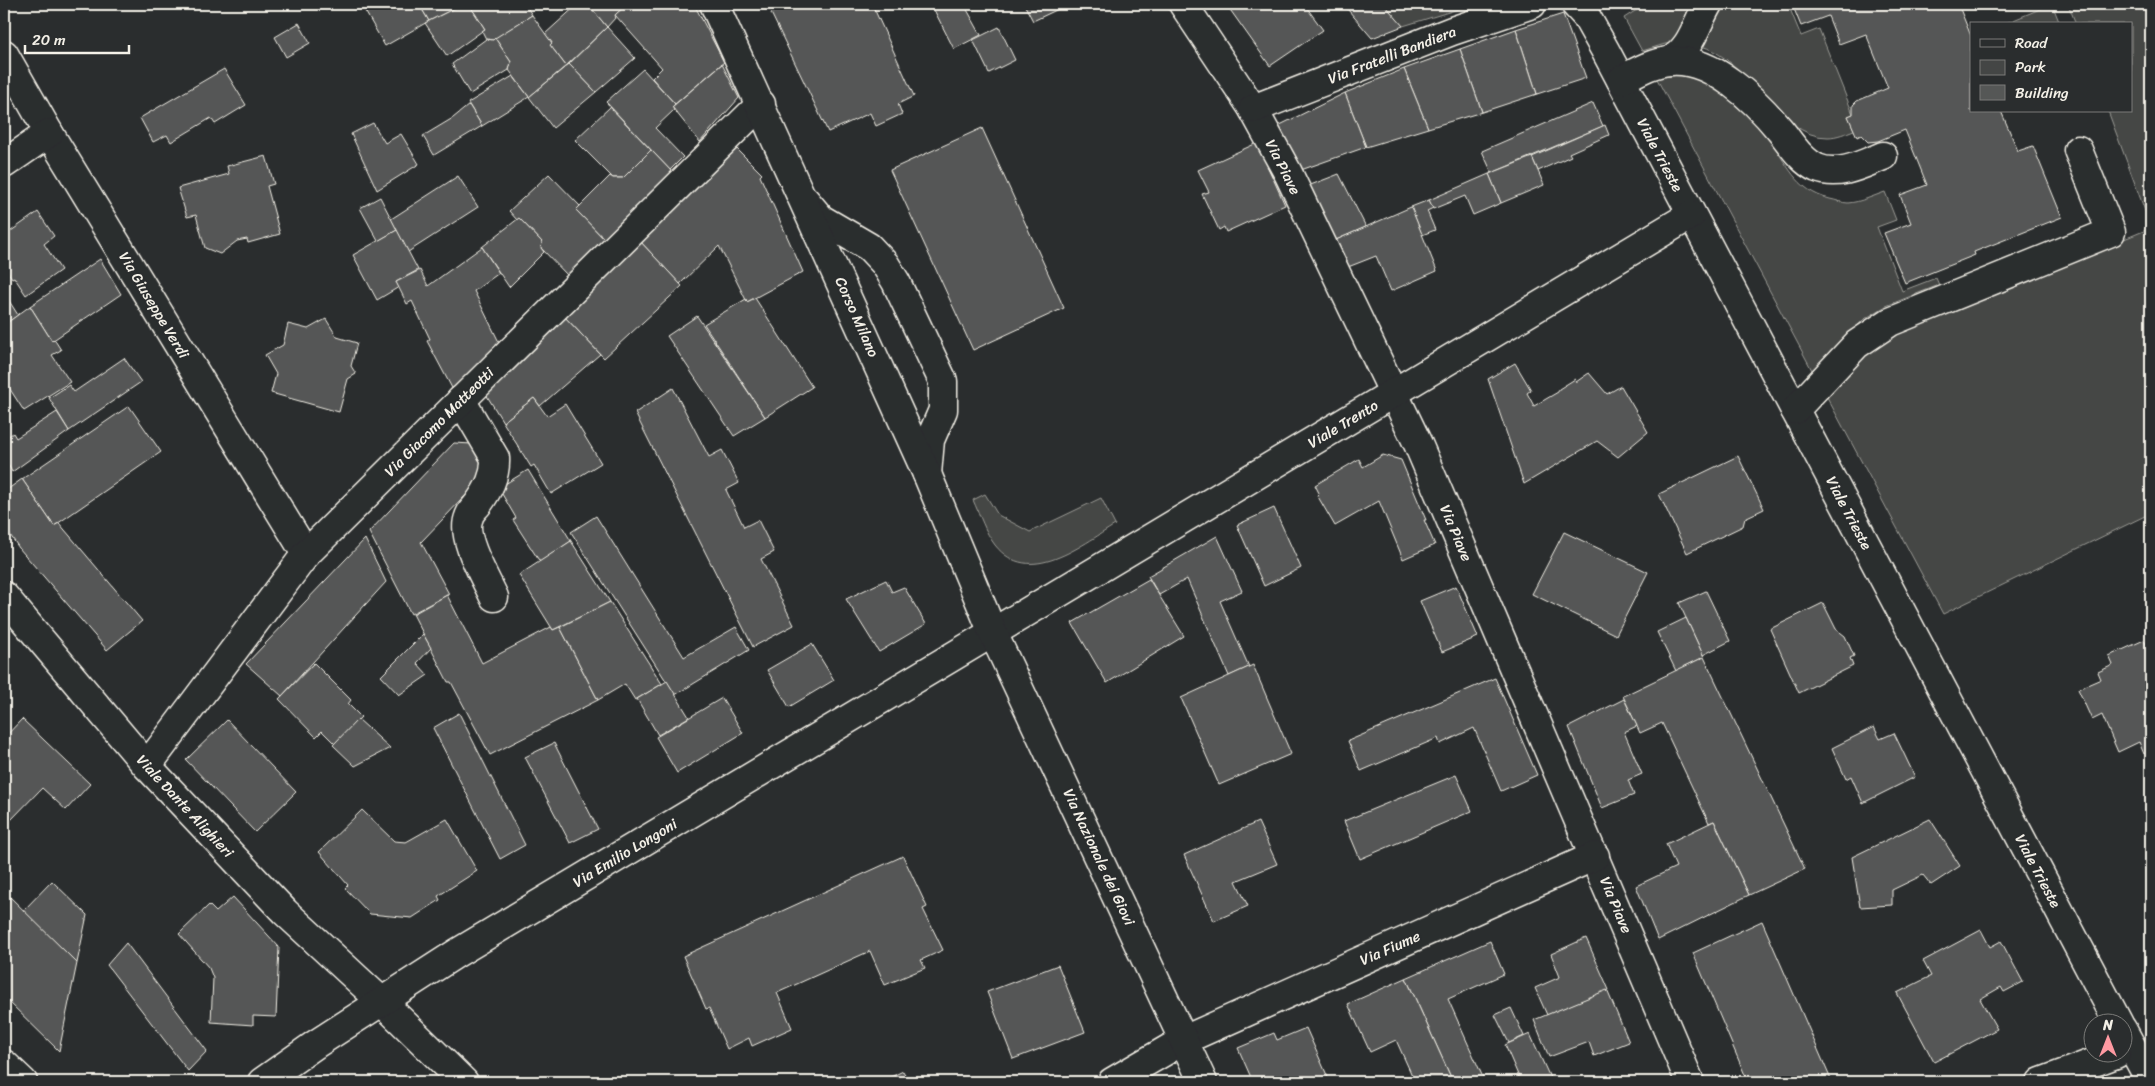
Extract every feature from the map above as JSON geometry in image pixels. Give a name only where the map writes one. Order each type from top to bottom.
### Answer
[{"type":"street","name":"Corso Milano","points":[[714,4],[805,200],[927,474],[994,633]]},
{"type":"street","name":"Via Piave","points":[[1182,4],[1253,110],[1288,173],[1394,393],[1422,453],[1690,1082]]},
{"type":"street","name":"Via Fratelli Bandiera","points":[[1253,110],[1444,35],[1532,4]]},
{"type":"street","name":"Viale Trieste","points":[[1576,4],[1586,16],[1621,80],[2114,1014]]},
{"type":"street","points":[[1670,61],[1682,53],[1689,44],[1708,4]]},
{"type":"street","name":"Via Giuseppe Verdi","points":[[4,54],[49,133],[306,554]]},
{"type":"street","points":[[1621,80],[1650,66],[1670,61],[1685,61],[1704,67],[1730,81],[1758,104],[1800,155],[1816,168],[1832,171],[1852,168],[1883,156]]},
{"type":"street","name":"Via Giacomo Matteotti","points":[[147,766],[306,554],[761,104]]},
{"type":"street","points":[[4,164],[49,133]]},
{"type":"street","points":[[1795,410],[1858,344],[1890,322],[2111,232],[2078,150]]},
{"type":"street","points":[[805,200],[821,219],[869,247],[885,264],[896,282],[943,380],[943,410],[930,440],[927,474]]},
{"type":"street","name":"Viale Trento","points":[[994,633],[1691,215]]},
{"type":"street","points":[[461,400],[495,458],[492,481],[469,517],[467,530],[470,545],[494,596]]},
{"type":"street","name":"Viale Dante Alighieri","points":[[4,596],[147,766],[285,912],[381,1001],[464,1082]]},
{"type":"street","name":"Via Emilio Longoni","points":[[262,1082],[381,1001],[457,953],[994,633]]},
{"type":"street","name":"Via Nazionale dei Giovi","points":[[994,633],[1204,1082]]},
{"type":"street","name":"Via Fiume","points":[[1112,1082],[1184,1040],[1595,856]]},
{"type":"street","points":[[2132,1056],[2151,1082]]},
{"type":"street","points":[[4,1064],[23,1082]]},
{"type":"street","points":[[2041,1082],[2082,1064]]},
{"type":"green space","points":[[1384,4],[1475,4],[1403,26]]},
{"type":"green space","points":[[1646,4],[1697,4],[1680,43],[1665,44],[1642,51],[1624,18]]},
{"type":"green space","points":[[1720,4],[1788,4],[1801,36],[1819,29],[1853,114],[1848,116],[1854,130],[1831,137],[1810,134],[1794,125],[1779,112],[1733,65],[1716,53],[1698,45]]},
{"type":"green space","points":[[2052,4],[2059,22],[2009,22]]},
{"type":"green space","points":[[2068,4],[2151,4],[2151,227],[2108,112],[2132,112],[2132,22],[2075,22]]},
{"type":"green space","points":[[1664,74],[1680,75],[1695,79],[1709,85],[1735,102],[1767,137],[1800,182],[1818,195],[1848,203],[1885,192],[1896,220],[1877,227],[1902,291],[1936,278],[1939,285],[1886,306],[1863,320],[1813,372],[1656,77]]},
{"type":"green space","points":[[2151,228],[2151,513],[1943,614],[1827,397],[1855,365],[1888,336]]},
{"type":"green space","points":[[985,494],[998,515],[1030,532],[1101,498],[1115,525],[1087,543],[1055,559],[1039,563],[1023,563],[1009,557],[995,545],[988,535],[973,500]]},
{"type":"building","points":[[378,4],[419,4],[429,21],[385,46],[365,11]]},
{"type":"building","points":[[419,4],[463,4],[429,21]]},
{"type":"building","points":[[463,4],[469,4],[485,29],[447,56],[425,23]]},
{"type":"building","points":[[469,4],[525,4],[532,15],[493,40],[486,39],[482,31],[485,29]]},
{"type":"building","points":[[578,4],[588,4],[607,27],[566,66],[550,45],[552,43],[545,34]]},
{"type":"building","points":[[588,4],[627,4],[615,15],[616,17],[607,27]]},
{"type":"building","points":[[627,4],[694,4],[724,62],[675,104],[652,78],[662,68],[615,15]]},
{"type":"building","points":[[792,4],[872,4],[914,96],[898,104],[902,114],[876,126],[870,113],[828,132],[771,13]]},
{"type":"building","points":[[931,4],[964,4],[981,35],[954,49]]},
{"type":"building","points":[[1024,4],[1069,4],[1033,21]]},
{"type":"building","points":[[1226,4],[1304,4],[1323,30],[1270,66]]},
{"type":"building","points":[[1343,4],[1384,4],[1403,26],[1372,38]]},
{"type":"building","points":[[1792,4],[1958,4],[1970,34],[1970,112],[2001,112],[2018,151],[2033,146],[2062,217],[1974,252],[1975,255],[1905,283],[1884,233],[1911,223],[1900,195],[1927,185],[1905,130],[1878,141],[1868,142],[1861,135],[1857,137],[1848,116],[1853,114],[1853,105],[1857,101],[1888,88],[1866,34],[1839,44],[1828,16],[1801,26]]},
{"type":"building","points":[[1563,14],[1586,78],[1537,94],[1516,29]]},
{"type":"building","points":[[532,15],[552,43],[550,45],[566,66],[529,97],[509,70],[511,62],[495,38]]},
{"type":"building","points":[[299,23],[310,43],[286,57],[275,37]]},
{"type":"building","points":[[607,27],[635,58],[596,92],[569,64]]},
{"type":"building","points":[[999,27],[1015,60],[989,73],[973,40]]},
{"type":"building","points":[[1516,29],[1537,94],[1482,112],[1460,49]]},
{"type":"building","points":[[495,38],[511,62],[509,70],[470,94],[452,64],[486,39],[493,40]]},
{"type":"building","points":[[1460,49],[1482,112],[1428,128],[1404,69]]},
{"type":"building","points":[[569,64],[596,92],[553,128],[529,97]]},
{"type":"building","points":[[722,64],[739,98],[700,142],[672,107]]},
{"type":"building","points":[[224,69],[246,105],[215,124],[211,118],[171,142],[167,135],[153,142],[140,118]]},
{"type":"building","points":[[643,69],[675,104],[672,107],[674,110],[655,128],[683,157],[670,170],[606,102]]},
{"type":"building","points":[[1404,69],[1428,128],[1366,147],[1345,93]]},
{"type":"building","points":[[513,76],[529,97],[482,126],[468,103]]},
{"type":"building","points":[[1345,93],[1366,147],[1298,171],[1276,127]]},
{"type":"building","points":[[1593,103],[1603,126],[1492,173],[1482,151]]},
{"type":"building","points":[[469,105],[482,126],[434,155],[423,136],[453,118]]},
{"type":"building","points":[[610,107],[651,150],[623,178],[613,178],[575,140]]},
{"type":"building","points":[[373,123],[385,143],[401,134],[419,164],[377,190],[351,134]]},
{"type":"building","points":[[1605,125],[1609,135],[1569,153],[1571,156],[1538,171],[1532,157]]},
{"type":"building","points":[[982,128],[1064,308],[973,350],[890,170]]},
{"type":"building","points":[[1257,143],[1285,205],[1226,232],[1224,227],[1219,230],[1202,194],[1209,192],[1198,170]]},
{"type":"building","points":[[733,145],[762,174],[760,176],[803,272],[747,302],[719,246],[680,284],[638,239]]},
{"type":"building","points":[[651,150],[673,173],[607,242],[576,210],[610,176],[613,178],[623,178]]},
{"type":"building","points":[[266,156],[274,184],[267,186],[280,234],[248,243],[247,239],[237,241],[220,254],[205,248],[196,215],[187,217],[178,188],[229,174],[227,166]]},
{"type":"building","points":[[1532,157],[1544,185],[1501,203],[1489,174]]},
{"type":"building","points":[[549,174],[580,206],[576,210],[607,242],[569,277],[541,248],[542,242],[519,218],[517,220],[509,211]]},
{"type":"building","points":[[1339,174],[1366,227],[1336,240],[1308,186]]},
{"type":"building","points":[[1489,174],[1501,203],[1473,215],[1465,196],[1433,209],[1429,200]]},
{"type":"building","points":[[458,176],[478,207],[408,252],[391,219]]},
{"type":"building","points":[[380,197],[397,230],[378,241],[360,208]]},
{"type":"building","points":[[1429,200],[1433,208],[1427,211],[1435,230],[1422,235],[1411,207]]},
{"type":"building","points":[[1411,207],[1437,271],[1391,291],[1376,256],[1348,267],[1336,240]]},
{"type":"building","points":[[38,212],[54,236],[44,244],[61,270],[26,295],[14,277],[12,278],[4,267],[4,236]]},
{"type":"building","points":[[519,218],[542,242],[541,248],[544,252],[509,287],[482,247]]},
{"type":"building","points":[[397,230],[418,270],[396,282],[399,287],[377,300],[353,255]]},
{"type":"building","points":[[638,239],[682,286],[604,358],[561,313]]},
{"type":"building","points":[[482,247],[499,273],[474,291],[500,344],[453,390],[427,341],[430,339],[412,301],[407,304],[396,282],[420,270],[428,286]]},
{"type":"building","points":[[100,259],[121,294],[52,341],[30,306]]},
{"type":"building","points":[[4,293],[18,315],[4,325]]},
{"type":"building","points":[[755,298],[812,387],[765,417],[704,324],[746,299],[747,302]]},
{"type":"building","points":[[30,306],[52,341],[54,339],[61,350],[52,355],[70,382],[24,411],[4,380],[4,325]]},
{"type":"building","points":[[561,313],[600,354],[540,406],[534,398],[503,422],[484,391]]},
{"type":"building","points":[[697,316],[765,417],[734,436],[667,336]]},
{"type":"building","points":[[326,319],[337,337],[357,343],[351,366],[356,374],[348,379],[339,412],[271,393],[276,374],[265,355],[283,345],[288,324],[308,329]]},
{"type":"building","points":[[124,358],[141,382],[69,431],[49,398],[69,385],[74,392]]},
{"type":"building","points":[[1515,363],[1531,390],[1527,393],[1534,406],[1558,392],[1559,389],[1575,379],[1576,382],[1589,373],[1607,394],[1621,386],[1648,432],[1618,457],[1597,441],[1524,484],[1488,379]]},
{"type":"building","points":[[673,388],[709,457],[722,450],[739,483],[726,490],[744,527],[758,520],[774,552],[761,559],[794,625],[753,647],[635,413]]},
{"type":"building","points":[[534,398],[547,416],[565,404],[601,463],[551,494],[534,465],[531,467],[503,422]]},
{"type":"building","points":[[129,406],[161,452],[54,526],[22,479]]},
{"type":"building","points":[[57,412],[69,431],[12,472],[4,457],[4,439],[13,433],[16,438]]},
{"type":"building","points":[[454,443],[472,444],[487,473],[421,542],[449,594],[411,614],[369,532]]},
{"type":"building","points":[[1383,455],[1401,460],[1435,545],[1403,559],[1379,501],[1335,526],[1317,495],[1319,493],[1315,485],[1359,459],[1363,467]]},
{"type":"building","points":[[1738,456],[1764,509],[1745,518],[1743,526],[1687,553],[1659,494]]},
{"type":"building","points":[[528,470],[571,541],[540,562],[513,520],[516,518],[502,494],[505,484]]},
{"type":"building","points":[[22,479],[54,526],[59,523],[142,621],[107,650],[19,548],[4,526],[4,492]]},
{"type":"building","points":[[1274,508],[1301,568],[1264,586],[1237,525]]},
{"type":"building","points":[[596,516],[684,657],[736,627],[749,650],[675,695],[571,532]]},
{"type":"building","points":[[1564,532],[1648,572],[1616,635],[1532,594]]},
{"type":"building","points":[[1217,536],[1242,591],[1220,601],[1249,667],[1229,676],[1187,579],[1159,595],[1148,576]]},
{"type":"building","points":[[365,539],[386,582],[282,696],[246,664]]},
{"type":"building","points":[[571,541],[610,602],[553,630],[519,575]]},
{"type":"building","points":[[1149,579],[1184,636],[1107,683],[1072,623]]},
{"type":"building","points":[[886,580],[892,592],[904,587],[926,624],[879,652],[846,599]]},
{"type":"building","points":[[1456,586],[1478,637],[1442,652],[1420,601]]},
{"type":"building","points":[[1706,591],[1730,641],[1703,655],[1679,603]]},
{"type":"building","points":[[447,595],[482,663],[551,627],[553,630],[560,627],[598,700],[490,755],[451,682],[448,682],[413,614]]},
{"type":"building","points":[[610,602],[662,684],[635,700],[625,684],[598,700],[560,627]]},
{"type":"building","points":[[1823,603],[1836,629],[1845,636],[1854,656],[1850,658],[1853,666],[1799,693],[1770,629]]},
{"type":"building","points":[[1686,618],[1704,657],[1676,671],[1657,632]]},
{"type":"building","points":[[423,634],[431,648],[417,663],[428,675],[399,695],[381,676]]},
{"type":"building","points":[[2144,640],[2151,655],[2151,750],[2144,754],[2139,742],[2118,752],[2102,715],[2092,720],[2078,689],[2101,679],[2098,672],[2113,665],[2109,656]]},
{"type":"building","points":[[812,644],[834,680],[789,707],[767,670]]},
{"type":"building","points":[[1704,657],[1805,869],[1749,895],[1714,821],[1709,823],[1662,723],[1640,733],[1623,696]]},
{"type":"building","points":[[314,663],[351,700],[348,704],[361,717],[335,744],[322,731],[316,737],[279,699]]},
{"type":"building","points":[[1253,665],[1291,754],[1219,785],[1181,698]]},
{"type":"building","points":[[1495,678],[1537,775],[1501,791],[1474,728],[1440,744],[1438,738],[1361,771],[1348,741]]},
{"type":"building","points":[[667,681],[689,717],[658,735],[637,699]]},
{"type":"building","points":[[722,698],[743,733],[677,773],[656,737]]},
{"type":"building","points":[[1624,699],[1637,726],[1624,732],[1642,774],[1628,780],[1634,795],[1602,808],[1569,727]]},
{"type":"building","points":[[459,713],[525,845],[500,859],[433,728]]},
{"type":"building","points":[[22,719],[90,784],[66,810],[42,788],[9,822],[4,816],[4,738]]},
{"type":"building","points":[[358,719],[390,748],[355,766],[333,745]]},
{"type":"building","points":[[227,720],[296,792],[255,832],[186,760]]},
{"type":"building","points":[[1874,727],[1880,739],[1894,733],[1915,777],[1863,803],[1851,776],[1846,779],[1832,748]]},
{"type":"building","points":[[554,743],[598,829],[570,843],[525,757]]},
{"type":"building","points":[[1456,775],[1472,811],[1360,859],[1344,821]]},
{"type":"building","points":[[362,810],[394,841],[406,842],[447,819],[477,871],[438,896],[440,900],[412,918],[370,914],[345,888],[348,885],[319,852]]},
{"type":"building","points":[[1930,819],[1960,866],[1931,885],[1923,875],[1892,890],[1892,905],[1860,907],[1852,857]]},
{"type":"building","points":[[1714,821],[1749,895],[1658,940],[1636,886],[1676,867],[1666,844]]},
{"type":"building","points":[[1258,822],[1277,864],[1236,881],[1248,906],[1214,921],[1184,855]]},
{"type":"building","points":[[903,856],[927,907],[923,909],[943,950],[921,960],[925,968],[885,985],[870,951],[777,993],[792,1028],[752,1046],[749,1038],[727,1049],[709,1008],[706,1009],[683,956]]},
{"type":"building","points":[[52,881],[87,915],[77,963],[23,911]]},
{"type":"building","points":[[4,891],[77,963],[59,1051],[4,997]]},
{"type":"building","points":[[233,897],[279,947],[276,1017],[253,1016],[253,1025],[211,1022],[213,978],[209,968],[179,934],[209,905],[216,912]]},
{"type":"building","points":[[1762,921],[1832,1082],[1748,1082],[1693,953]]},
{"type":"building","points":[[1981,930],[1990,947],[2001,941],[2023,982],[2004,992],[2001,987],[1980,999],[1997,1029],[1934,1062],[1897,993],[1931,976],[1923,961]]},
{"type":"building","points":[[1586,938],[1609,990],[1547,1015],[1535,988],[1560,977],[1551,954]]},
{"type":"building","points":[[1490,941],[1504,974],[1448,999],[1485,1082],[1453,1082],[1406,978]]},
{"type":"building","points":[[126,943],[207,1051],[188,1071],[107,965]]},
{"type":"building","points":[[1058,965],[1085,1032],[1013,1059],[987,992]]},
{"type":"building","points":[[1406,978],[1453,1082],[1415,1082],[1396,1040],[1370,1052],[1348,1004]]},
{"type":"building","points":[[1607,990],[1629,1042],[1594,1056],[1589,1042],[1549,1057],[1534,1020]]},
{"type":"building","points":[[1511,1008],[1524,1036],[1509,1043],[1495,1015]]},
{"type":"building","points":[[1306,1028],[1330,1082],[1253,1082],[1238,1048],[1274,1033],[1277,1040]]},
{"type":"building","points":[[1530,1034],[1552,1082],[1521,1082],[1505,1045]]},
{"type":"building","points":[[903,1071],[909,1082],[881,1082]]}]
